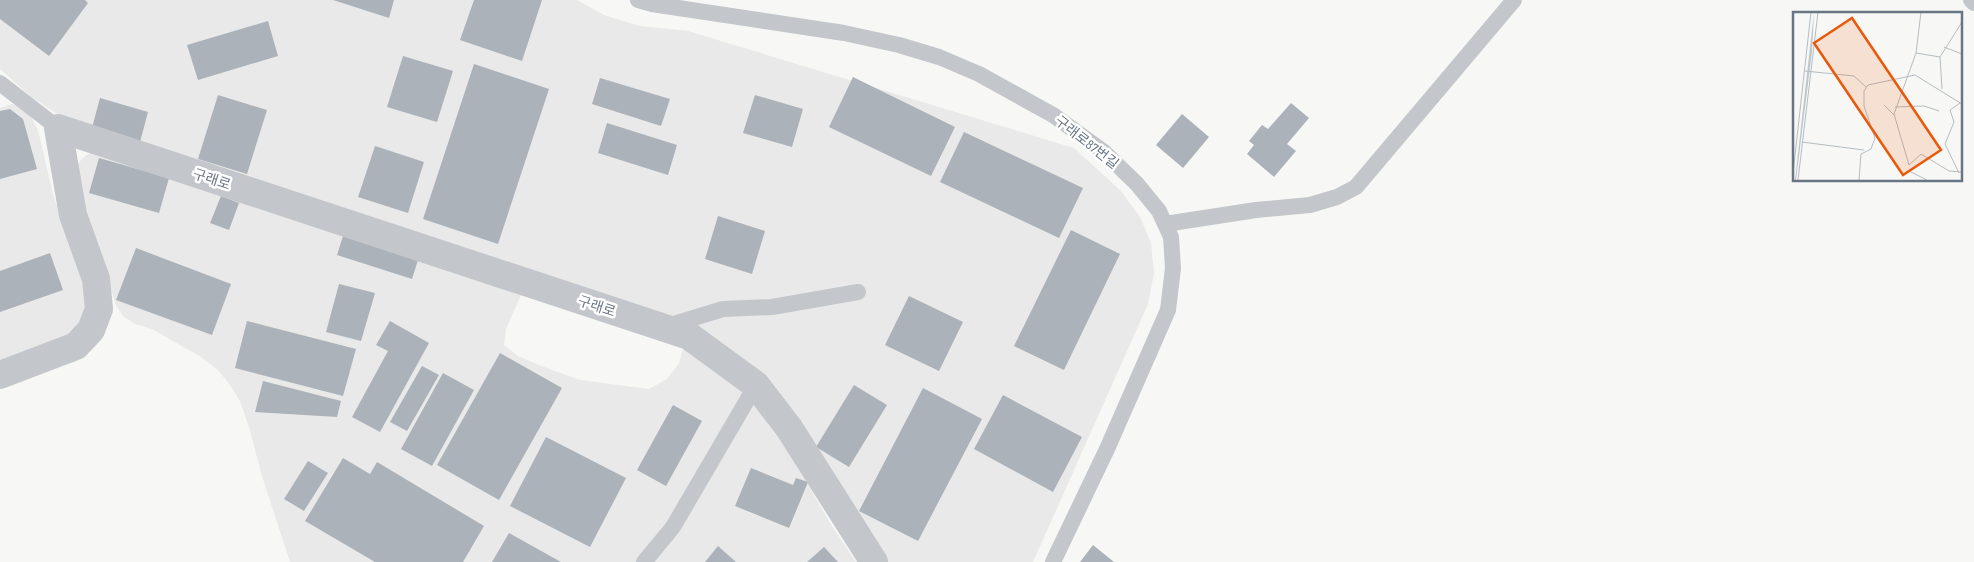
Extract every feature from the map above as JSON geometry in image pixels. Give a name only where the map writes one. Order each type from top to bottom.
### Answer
[{"type":"street","name":"구래로","points":[[58,128],[688,336],[756,386],[789,428],[874,562]]},
{"type":"street","points":[[0,375],[76,346],[91,330],[99,309],[96,278],[74,215],[58,128]]},
{"type":"lane","name":"구래로87번길","points":[[638,0],[652,4],[844,33],[890,43],[939,57],[979,74],[1053,115],[1104,152],[1137,184],[1159,210],[1171,237],[1173,268],[1168,310],[1107,449],[1053,562]]},
{"type":"lane","points":[[1165,224],[1256,210],[1310,205],[1337,197],[1356,187],[1514,0]]},
{"type":"lane","points":[[1971,0],[1974,3]]},
{"type":"lane","points":[[0,83],[58,128]]},
{"type":"lane","points":[[662,327],[723,309],[772,307],[858,292]]},
{"type":"lane","points":[[644,562],[673,527],[756,386]]},
{"type":"shaded area","points":[[0,0],[577,0],[604,15],[639,26],[688,31],[1074,148],[1121,191],[1140,217],[1151,243],[1154,273],[1148,304],[1033,562],[886,562],[793,415],[590,290],[291,190],[74,125],[30,96],[0,69]]},
{"type":"shaded area","points":[[12,104],[20,107],[31,117],[38,130],[53,194],[83,277],[87,305],[81,322],[70,335],[0,364],[0,108]]},
{"type":"shaded area","points":[[98,152],[521,295],[506,329],[504,345],[518,356],[580,380],[649,389],[667,379],[679,363],[684,346],[733,381],[759,408],[785,444],[830,523],[856,562],[290,562],[261,473],[250,430],[240,401],[230,385],[218,370],[201,357],[152,329],[135,324],[124,317],[116,306],[98,247],[83,211],[74,169],[88,154]]},
{"type":"building","points":[[0,0],[85,0],[88,3],[49,56],[0,19]]},
{"type":"building","points":[[333,0],[394,0],[389,18]]},
{"type":"building","points":[[474,0],[542,0],[522,61],[460,40]]},
{"type":"building","points":[[268,21],[278,56],[198,80],[187,45]]},
{"type":"building","points":[[403,56],[453,71],[437,122],[387,107]]},
{"type":"building","points":[[474,64],[549,89],[498,244],[423,219]]},
{"type":"building","points":[[853,77],[955,127],[931,176],[829,127]]},
{"type":"building","points":[[600,78],[670,99],[661,126],[592,104]]},
{"type":"building","points":[[218,95],[267,110],[247,174],[198,159]]},
{"type":"building","points":[[755,95],[803,109],[792,147],[743,133]]},
{"type":"building","points":[[100,98],[148,112],[140,142],[92,128]]},
{"type":"building","points":[[1291,103],[1309,118],[1287,144],[1296,151],[1274,177],[1247,154],[1254,145],[1249,141],[1262,125],[1268,129]]},
{"type":"building","points":[[10,109],[23,119],[37,169],[0,179],[0,111]]},
{"type":"building","points":[[1182,114],[1209,137],[1183,168],[1156,145]]},
{"type":"building","points":[[607,123],[677,145],[668,175],[598,153]]},
{"type":"building","points":[[964,132],[1083,188],[1059,238],[940,182]]},
{"type":"building","points":[[375,146],[424,162],[408,213],[358,197]]},
{"type":"building","points":[[99,158],[169,178],[159,213],[89,193]]},
{"type":"building","points":[[221,196],[239,203],[229,230],[210,223]]},
{"type":"building","points":[[718,216],[765,231],[752,274],[705,259]]},
{"type":"building","points":[[1071,230],[1120,254],[1064,370],[1014,346]]},
{"type":"building","points":[[343,236],[418,260],[412,279],[337,255]]},
{"type":"building","points":[[136,248],[231,284],[212,335],[116,300]]},
{"type":"building","points":[[50,253],[63,290],[0,312],[0,271]]},
{"type":"building","points":[[339,284],[375,293],[361,341],[326,332]]},
{"type":"building","points":[[909,296],[963,322],[939,371],[885,345]]},
{"type":"building","points":[[247,321],[356,349],[343,396],[235,368]]},
{"type":"building","points":[[390,321],[429,343],[380,432],[352,417],[388,351],[376,345]]},
{"type":"building","points":[[500,353],[562,388],[499,500],[437,465]]},
{"type":"building","points":[[422,366],[439,375],[407,431],[390,422]]},
{"type":"building","points":[[443,373],[474,390],[432,466],[401,449]]},
{"type":"building","points":[[263,381],[341,401],[337,417],[255,412]]},
{"type":"building","points":[[854,385],[887,405],[849,467],[816,447]]},
{"type":"building","points":[[923,388],[982,419],[918,541],[859,511]]},
{"type":"building","points":[[1003,395],[1082,437],[1053,492],[974,449]]},
{"type":"building","points":[[673,405],[702,421],[666,486],[637,470]]},
{"type":"building","points":[[546,437],[626,478],[590,547],[510,506]]},
{"type":"building","points":[[343,458],[370,474],[377,462],[484,526],[463,562],[375,562],[305,521]]},
{"type":"building","points":[[308,461],[328,473],[304,511],[284,499]]},
{"type":"building","points":[[751,468],[793,485],[796,478],[808,482],[789,528],[735,506]]},
{"type":"building","points":[[509,533],[561,562],[492,562]]},
{"type":"building","points":[[1093,545],[1114,562],[1080,562]]},
{"type":"building","points":[[718,546],[736,562],[705,562]]},
{"type":"building","points":[[824,547],[838,562],[807,562]]}]
